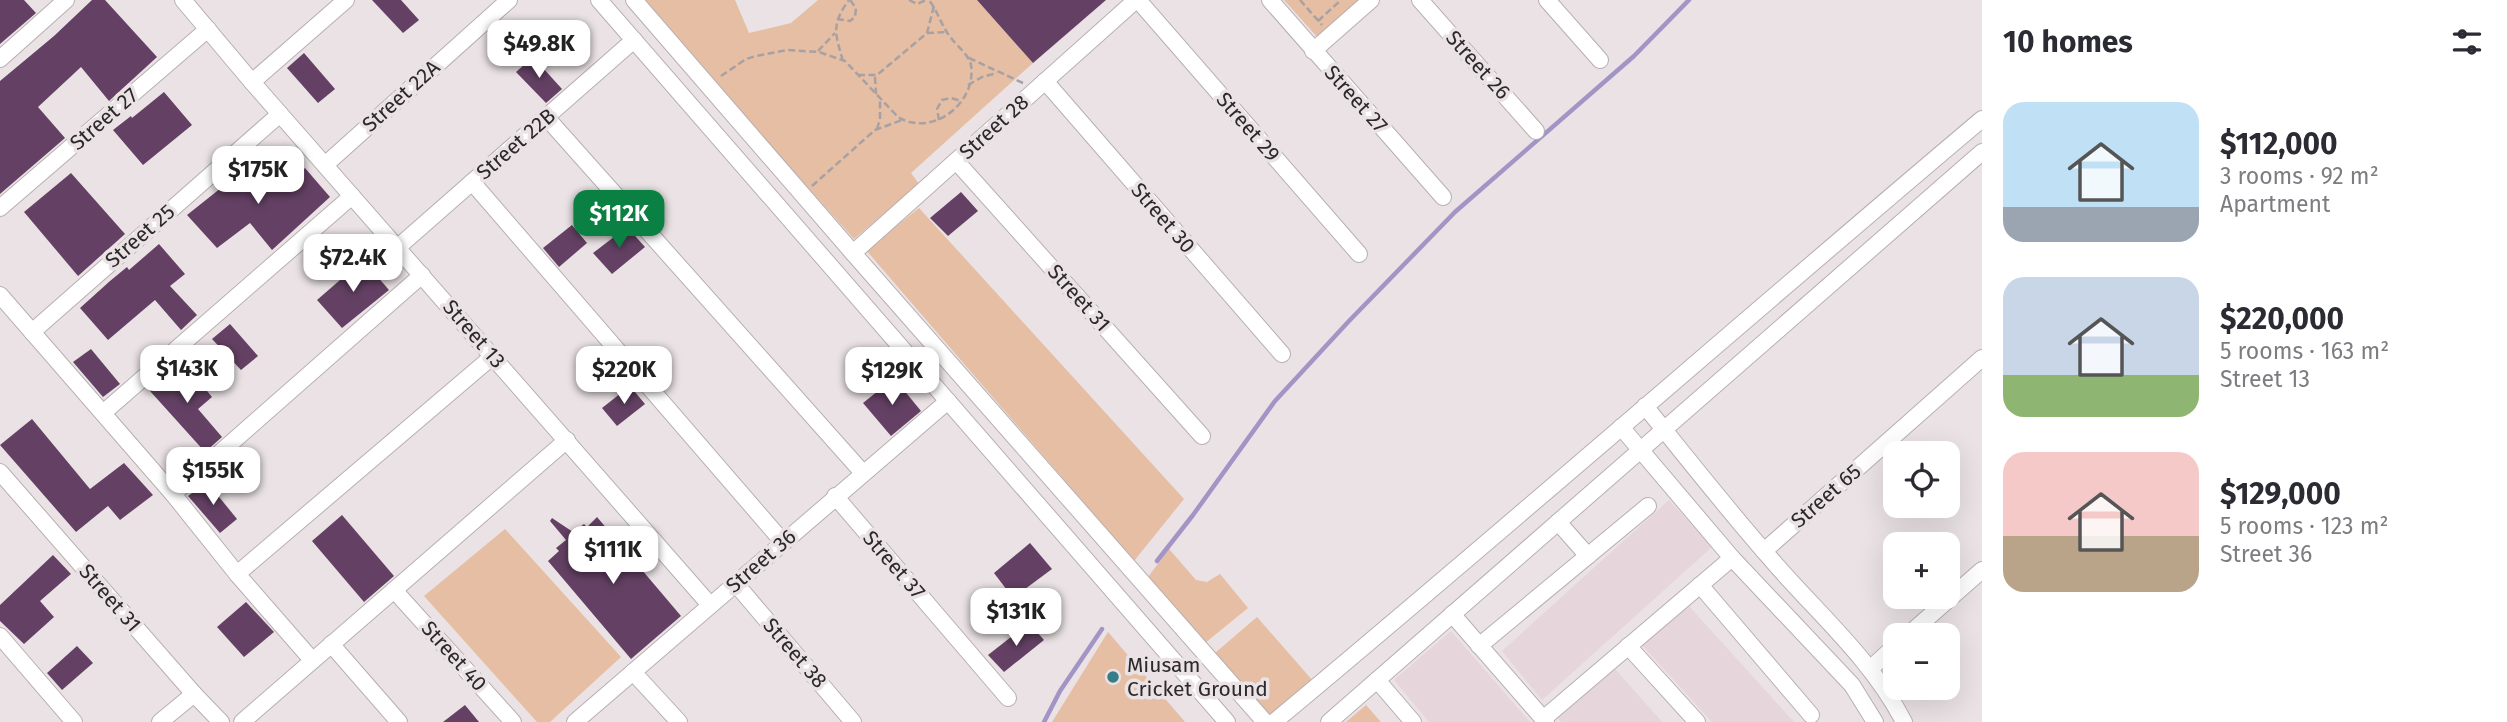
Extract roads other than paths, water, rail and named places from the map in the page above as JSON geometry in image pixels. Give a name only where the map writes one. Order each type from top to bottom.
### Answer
[{"type":"street","points":[[0,59],[66,0]]},
{"type":"street","name":"Street 13","points":[[183,0],[710,605]]},
{"type":"street","points":[[252,82],[345,0]]},
{"type":"street","name":"Street 22A","points":[[325,165],[509,0]]},
{"type":"street","points":[[599,0],[1227,722]]},
{"type":"street","points":[[634,0],[1265,722]]},
{"type":"street","name":"Street 28","points":[[853,253],[1137,0]]},
{"type":"street","name":"Street 29","points":[[1137,0],[1359,254]]},
{"type":"street","name":"Street 27","points":[[1270,0],[1443,197]]},
{"type":"street","points":[[1313,51],[1371,0]]},
{"type":"street","name":"Street 26","points":[[1420,0],[1536,131]]},
{"type":"street","points":[[1547,0],[1600,60]]},
{"type":"street","name":"Street 27","points":[[0,208],[208,29]]},
{"type":"street","name":"Street 22B","points":[[397,248],[634,40]]},
{"type":"street","name":"Street 30","points":[[1040,86],[1282,354]]},
{"type":"street","points":[[696,111],[712,91]]},
{"type":"street","name":"Street 25","points":[[32,332],[280,114]]},
{"type":"street","points":[[546,117],[863,472]]},
{"type":"street","points":[[1274,722],[1458,569],[1982,119]]},
{"type":"street","points":[[1329,722],[1982,152]]},
{"type":"street","name":"Street 31","points":[[956,161],[1202,436]]},
{"type":"street","points":[[472,182],[783,542]]},
{"type":"street","points":[[103,413],[352,196]]},
{"type":"street","points":[[173,494],[422,275]]},
{"type":"street","points":[[0,295],[173,494],[237,575],[312,660]]},
{"type":"street","points":[[901,347],[921,330]]},
{"type":"street","points":[[237,575],[493,356]]},
{"type":"street","name":"Street 65","points":[[1764,551],[1982,358]]},
{"type":"street","name":"Street 36","points":[[575,722],[948,401]]},
{"type":"street","points":[[1645,406],[1764,551],[1858,652],[1892,699],[1904,722]]},
{"type":"street","points":[[1621,427],[1732,558],[1852,685],[1875,722]]},
{"type":"street","points":[[242,722],[567,440]]},
{"type":"street","name":"Street 31","points":[[4,483],[221,722]]},
{"type":"street","name":"Street 37","points":[[835,496],[1008,698]]},
{"type":"street","points":[[1479,646],[1648,506]]},
{"type":"street","points":[[1558,522],[1588,556]]},
{"type":"street","points":[[1452,614],[1545,720],[1732,558]]},
{"type":"street","points":[[1922,623],[1982,570]]},
{"type":"street","name":"Street 38","points":[[736,584],[853,722]]},
{"type":"street","points":[[1700,585],[1811,715]]},
{"type":"street","name":"Street 40","points":[[394,590],[513,722]]},
{"type":"street","points":[[0,636],[74,722]]},
{"type":"street","points":[[331,644],[399,722]]},
{"type":"street","points":[[1628,646],[1697,722]]},
{"type":"street","points":[[1870,668],[1883,657]]},
{"type":"street","points":[[634,672],[680,722]]},
{"type":"street","points":[[1377,680],[1413,722]]},
{"type":"street","points":[[160,722],[194,694]]},
{"type":"waterway","points":[[1157,561],[1275,401],[1349,321],[1455,212],[1634,56],[1689,0]]},
{"type":"waterway","points":[[1044,722],[1060,691],[1102,629]]},
{"type":"place","name":"Miusam Cricket Ground","points":[[1113,677]]}]
